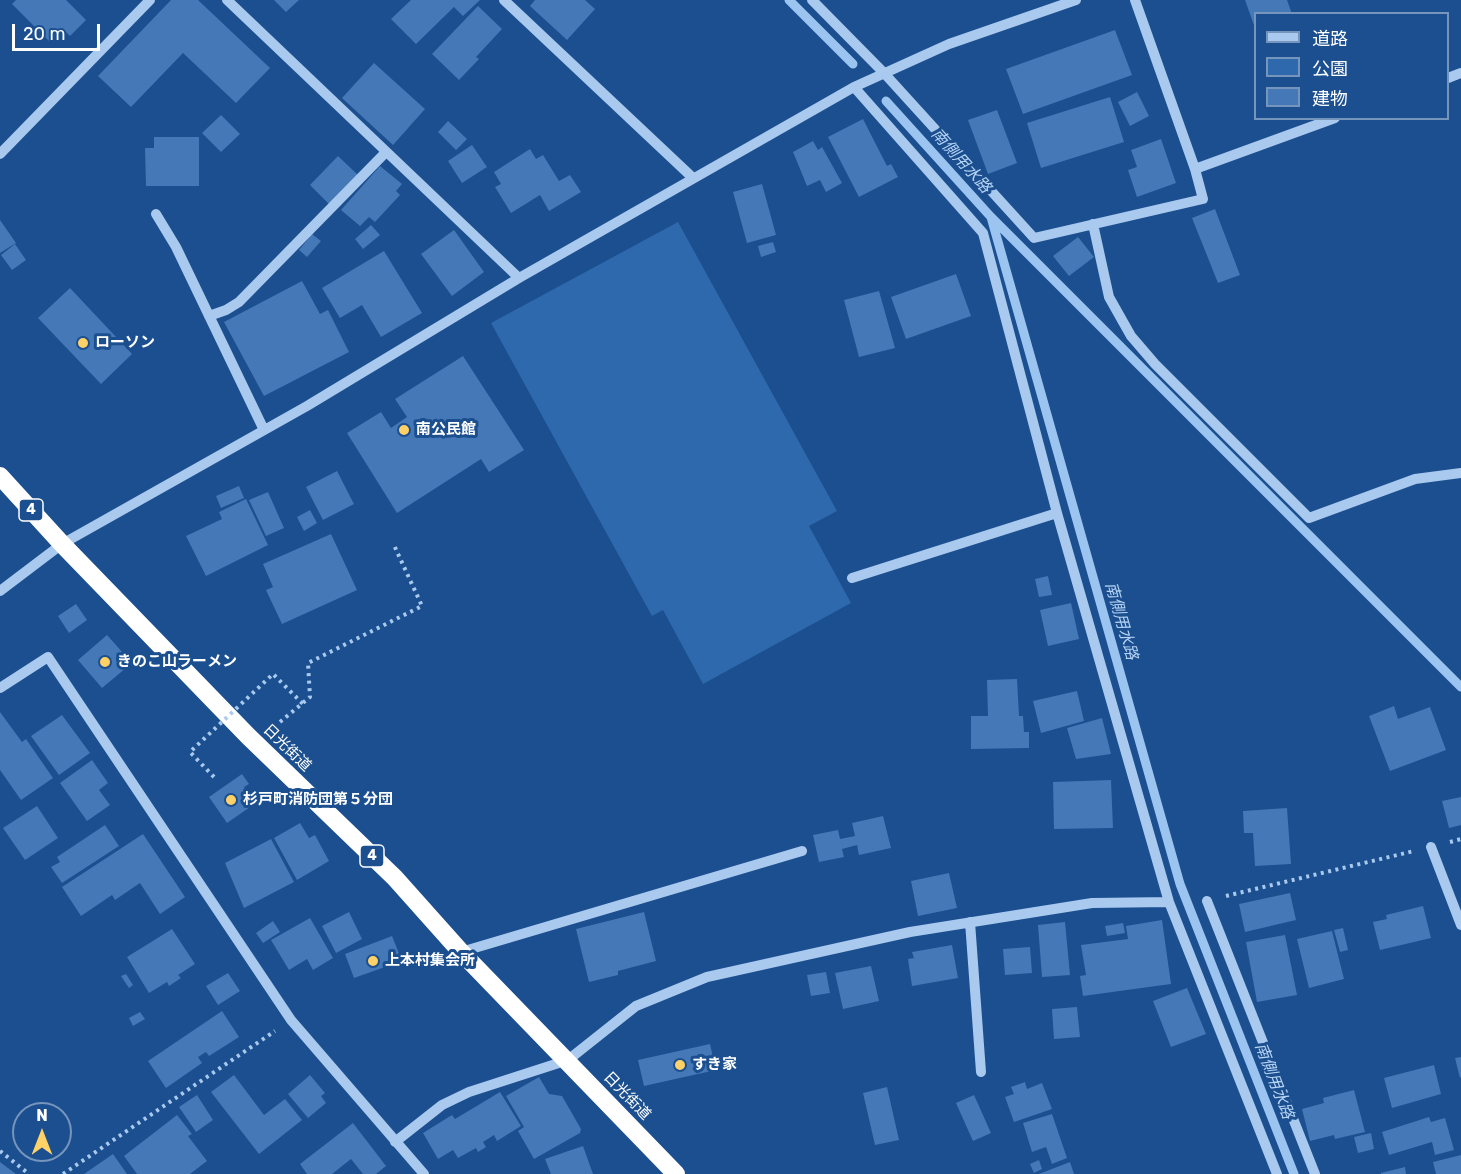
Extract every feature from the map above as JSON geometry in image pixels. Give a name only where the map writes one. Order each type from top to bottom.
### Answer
[{"type":"highway","name":"日光街道","points":[[0,476],[62,544],[248,735],[395,878],[461,952],[676,1174]]},
{"type":"street","points":[[0,154],[150,0]]},
{"type":"street","points":[[227,0],[519,278]]},
{"type":"street","points":[[504,0],[693,178]]},
{"type":"street","points":[[812,0],[884,73],[1034,238],[1203,199],[1195,169],[1135,0]]},
{"type":"street","points":[[0,591],[62,544],[264,430],[519,278],[854,87],[949,44],[1076,0]]},
{"type":"street","points":[[854,87],[983,233],[1057,513],[1169,902],[1277,1174]]},
{"type":"street","points":[[1195,169],[1330,120]]},
{"type":"street","points":[[209,315],[226,310],[239,302],[386,152]]},
{"type":"street","points":[[156,214],[176,247],[264,430]]},
{"type":"street","points":[[1093,224],[1109,297],[1131,336],[1163,372],[1310,518],[1414,479],[1461,473]]},
{"type":"street","points":[[852,578],[1057,513]]},
{"type":"street","points":[[0,688],[48,657],[291,1020],[424,1174]]},
{"type":"street","points":[[1431,847],[1461,925]]},
{"type":"street","points":[[461,952],[802,851]]},
{"type":"street","points":[[1207,901],[1315,1174]]},
{"type":"street","points":[[395,1142],[442,1105],[469,1092],[568,1060],[636,1006],[707,977],[910,932],[970,922],[1092,903],[1169,902]]},
{"type":"street","points":[[970,922],[981,1072]]},
{"type":"path","points":[[280,722],[310,697],[309,663],[422,606],[393,543]]},
{"type":"path","points":[[214,777],[190,752],[273,674],[303,704]]},
{"type":"path","points":[[1207,901],[1461,839]]},
{"type":"path","points":[[63,1174],[291,1020]]},
{"type":"path","points":[[0,1151],[28,1174]]},
{"type":"green space","points":[[678,222],[837,511],[809,526],[851,603],[703,684],[663,610],[652,616],[491,323]]},
{"type":"building","points":[[16,0],[66,0],[86,20],[70,36],[62,28],[49,41],[12,4]]},
{"type":"building","points":[[171,0],[198,0],[270,68],[236,103],[183,53],[131,107],[98,76]]},
{"type":"building","points":[[274,0],[299,0],[286,12]]},
{"type":"building","points":[[411,0],[480,0],[463,16],[454,7],[416,44],[391,19]]},
{"type":"building","points":[[535,0],[585,0],[595,9],[567,40],[530,6]]},
{"type":"building","points":[[1245,0],[1287,0],[1291,12],[1254,12],[1254,25]]},
{"type":"building","points":[[478,6],[502,29],[476,57],[479,59],[459,80],[432,54]]},
{"type":"building","points":[[1115,30],[1132,75],[1023,114],[1006,69]]},
{"type":"building","points":[[374,63],[425,109],[393,145],[342,98]]},
{"type":"building","points":[[1137,92],[1149,116],[1130,126],[1118,102]]},
{"type":"building","points":[[1110,97],[1124,142],[1041,168],[1027,123]]},
{"type":"building","points":[[997,110],[1017,163],[988,174],[968,120]]},
{"type":"building","points":[[221,115],[240,134],[221,152],[202,133]]},
{"type":"building","points":[[863,119],[887,166],[891,164],[898,177],[859,197],[828,137]]},
{"type":"building","points":[[448,121],[467,139],[456,150],[438,132]]},
{"type":"building","points":[[154,137],[199,137],[199,186],[146,186],[145,148],[154,148]]},
{"type":"building","points":[[1161,139],[1176,183],[1137,197],[1128,170],[1137,167],[1131,150]]},
{"type":"building","points":[[813,141],[818,150],[822,147],[842,183],[826,192],[820,180],[807,186],[793,152]]},
{"type":"building","points":[[472,145],[487,167],[462,183],[448,161]]},
{"type":"building","points":[[530,149],[536,159],[543,155],[559,181],[570,175],[581,192],[549,211],[540,195],[511,213],[495,187],[501,184],[494,172]]},
{"type":"building","points":[[338,156],[358,175],[329,204],[310,185]]},
{"type":"building","points":[[380,166],[402,184],[396,191],[400,195],[375,222],[369,217],[360,226],[341,210]]},
{"type":"building","points":[[762,184],[776,235],[747,243],[733,192]]},
{"type":"building","points":[[1215,209],[1240,275],[1218,283],[1192,218]]},
{"type":"building","points":[[0,220],[16,243],[0,253]]},
{"type":"building","points":[[371,225],[380,235],[363,249],[355,239]]},
{"type":"building","points":[[454,230],[484,272],[452,296],[421,254]]},
{"type":"building","points":[[312,234],[321,241],[307,257],[299,250]]},
{"type":"building","points":[[1078,237],[1094,257],[1069,276],[1053,256]]},
{"type":"building","points":[[773,242],[776,252],[761,257],[758,246]]},
{"type":"building","points":[[15,244],[26,260],[12,270],[1,255]]},
{"type":"building","points":[[384,251],[422,313],[381,337],[362,305],[340,318],[322,288]]},
{"type":"building","points":[[956,274],[971,316],[906,339],[891,297]]},
{"type":"building","points":[[302,281],[320,314],[328,310],[349,352],[264,396],[224,322]]},
{"type":"building","points":[[70,288],[132,354],[101,384],[38,318]]},
{"type":"building","points":[[879,291],[895,348],[859,357],[844,300]]},
{"type":"building","points":[[463,356],[524,450],[489,472],[481,459],[397,513],[347,433],[381,412],[391,428],[407,417],[395,399]]},
{"type":"building","points":[[337,471],[354,504],[323,520],[306,487]]},
{"type":"building","points":[[239,486],[244,498],[221,508],[216,496]]},
{"type":"building","points":[[268,492],[284,528],[266,536],[249,500]]},
{"type":"building","points":[[246,499],[268,545],[206,576],[186,536],[222,519],[219,512]]},
{"type":"building","points":[[310,510],[317,523],[304,531],[297,517]]},
{"type":"building","points":[[331,534],[357,590],[282,624],[266,590],[273,587],[263,564]]},
{"type":"building","points":[[1048,576],[1052,595],[1039,597],[1035,579]]},
{"type":"building","points":[[1071,603],[1079,639],[1048,646],[1040,610]]},
{"type":"building","points":[[76,604],[87,620],[69,633],[58,616]]},
{"type":"building","name":"きのこ山ラーメン","points":[[107,635],[132,663],[102,688],[78,660]]},
{"type":"building","points":[[1017,679],[1019,716],[1023,716],[1024,732],[1029,732],[1029,748],[971,749],[971,716],[988,716],[987,680]]},
{"type":"building","points":[[1077,691],[1084,721],[1041,733],[1033,701]]},
{"type":"building","points":[[1394,706],[1398,719],[1430,707],[1446,750],[1390,771],[1369,716]]},
{"type":"building","points":[[0,712],[22,742],[26,739],[53,778],[21,800],[0,770]]},
{"type":"building","points":[[62,715],[90,753],[59,775],[31,736]]},
{"type":"building","points":[[1102,718],[1111,754],[1076,759],[1067,728]]},
{"type":"building","points":[[92,760],[108,783],[99,790],[110,805],[87,821],[60,783]]},
{"type":"building","points":[[242,774],[249,784],[244,787],[256,803],[227,823],[209,797]]},
{"type":"building","points":[[1111,780],[1113,828],[1054,829],[1053,782]]},
{"type":"building","points":[[1461,797],[1461,825],[1449,828],[1442,801]]},
{"type":"building","points":[[37,806],[58,838],[25,860],[3,828]]},
{"type":"building","points":[[1287,808],[1291,864],[1255,866],[1253,833],[1244,833],[1243,811]]},
{"type":"building","points":[[883,816],[891,848],[859,855],[857,845],[842,849],[844,857],[819,862],[813,835],[838,830],[840,839],[855,836],[852,823]]},
{"type":"building","points":[[300,823],[309,838],[315,835],[329,861],[297,880],[274,838]]},
{"type":"building","points":[[105,825],[119,846],[62,883],[51,867],[60,862],[57,857]]},
{"type":"building","points":[[143,834],[185,897],[160,914],[140,883],[115,900],[112,895],[81,916],[62,887]]},
{"type":"building","points":[[271,839],[294,882],[244,908],[225,863]]},
{"type":"building","points":[[949,873],[957,908],[918,916],[911,881]]},
{"type":"building","points":[[1290,893],[1296,920],[1245,932],[1239,904]]},
{"type":"building","points":[[1423,906],[1431,938],[1380,950],[1373,922],[1387,919],[1386,915]]},
{"type":"building","points":[[349,912],[362,939],[336,953],[322,926]]},
{"type":"building","points":[[644,912],[656,961],[618,971],[618,975],[589,982],[576,929]]},
{"type":"building","points":[[310,918],[333,958],[313,970],[307,959],[289,970],[271,940]]},
{"type":"building","points":[[1162,920],[1171,984],[1083,996],[1080,976],[1086,975],[1081,945],[1128,939],[1126,926]]},
{"type":"building","points":[[273,921],[280,932],[263,943],[256,933]]},
{"type":"building","points":[[1065,922],[1070,975],[1042,977],[1038,925]]},
{"type":"building","points":[[1123,923],[1125,933],[1107,936],[1105,926]]},
{"type":"building","points":[[1343,928],[1348,950],[1340,952],[1334,930]]},
{"type":"building","points":[[172,929],[195,964],[178,975],[181,978],[169,986],[167,982],[149,993],[127,957]]},
{"type":"building","points":[[1332,931],[1344,979],[1309,988],[1297,939]]},
{"type":"building","points":[[1285,935],[1297,995],[1257,1002],[1246,942]]},
{"type":"building","points":[[392,936],[402,961],[354,978],[345,954]]},
{"type":"building","points":[[952,945],[958,978],[912,986],[908,959],[914,958],[912,952]]},
{"type":"building","points":[[1030,947],[1032,973],[1005,975],[1003,949]]},
{"type":"building","points":[[871,966],[879,1001],[843,1009],[835,973]]},
{"type":"building","points":[[826,972],[830,993],[811,996],[807,975]]},
{"type":"building","points":[[228,973],[240,991],[218,1005],[206,986]]},
{"type":"building","points":[[126,974],[133,985],[129,988],[121,976]]},
{"type":"building","points":[[1187,988],[1206,1034],[1171,1047],[1153,1001]]},
{"type":"building","points":[[1077,1007],[1080,1037],[1054,1039],[1052,1009]]},
{"type":"building","points":[[222,1011],[239,1037],[209,1056],[206,1052],[198,1057],[202,1063],[166,1088],[148,1061]]},
{"type":"building","points":[[140,1012],[145,1019],[133,1026],[129,1018]]},
{"type":"building","points":[[710,1044],[716,1070],[644,1086],[638,1060]]},
{"type":"building","points":[[1461,1057],[1461,1077],[1460,1078],[1455,1058]]},
{"type":"building","points":[[1434,1065],[1441,1094],[1392,1108],[1384,1078]]},
{"type":"building","points":[[234,1075],[264,1115],[285,1099],[302,1120],[259,1154],[211,1092]]},
{"type":"building","points":[[310,1075],[325,1093],[321,1096],[326,1103],[308,1118],[288,1094]]},
{"type":"building","points":[[539,1077],[549,1094],[562,1096],[581,1129],[580,1133],[534,1159],[518,1131],[524,1127],[506,1096]]},
{"type":"building","points":[[1025,1082],[1027,1089],[1042,1083],[1052,1109],[1014,1122],[1005,1097],[1014,1094],[1011,1087]]},
{"type":"building","points":[[887,1087],[899,1140],[875,1145],[863,1093]]},
{"type":"building","points":[[1354,1090],[1365,1132],[1335,1139],[1334,1135],[1310,1141],[1302,1109],[1324,1103],[1323,1098]]},
{"type":"building","points":[[500,1092],[521,1126],[497,1141],[494,1135],[483,1142],[486,1147],[478,1152],[476,1148],[458,1158],[453,1150],[438,1159],[423,1133],[452,1115],[455,1119]]},
{"type":"building","points":[[197,1095],[213,1120],[196,1132],[179,1107]]},
{"type":"building","points":[[974,1095],[991,1133],[973,1141],[956,1103]]},
{"type":"building","points":[[1052,1114],[1067,1158],[1052,1164],[1046,1147],[1032,1152],[1023,1123]]},
{"type":"building","points":[[177,1115],[192,1134],[188,1136],[207,1161],[190,1174],[137,1174],[124,1156]]},
{"type":"building","points":[[1429,1117],[1431,1122],[1445,1118],[1454,1150],[1435,1155],[1432,1142],[1389,1155],[1382,1132]]},
{"type":"building","points":[[353,1123],[386,1166],[376,1174],[363,1174],[351,1159],[332,1174],[307,1174],[300,1164]]},
{"type":"building","points":[[1371,1133],[1374,1149],[1358,1153],[1354,1137]]},
{"type":"building","points":[[583,1146],[593,1174],[551,1174],[545,1159]]},
{"type":"building","points":[[113,1154],[127,1174],[84,1174]]},
{"type":"building","points":[[1461,1155],[1461,1174],[1436,1174],[1433,1162]]},
{"type":"building","points":[[1039,1160],[1042,1169],[1034,1173],[1030,1164]]},
{"type":"building","points":[[0,1162],[16,1174],[0,1174]]},
{"type":"building","points":[[1070,1162],[1074,1174],[1039,1174]]},
{"type":"building","points":[[1405,1167],[1406,1174],[1381,1174],[1381,1173]]},
{"type":"waterway","name":"南側用水路","points":[[789,0],[853,64]]},
{"type":"waterway","points":[[886,101],[991,217],[1461,687]]},
{"type":"waterway","name":"南側用水路","points":[[991,217],[1180,884],[1294,1174]]},
{"type":"place","name":"ローソン","points":[[83,343]]},
{"type":"place","name":"南公民館","points":[[404,430]]},
{"type":"place","name":"きのこ山ラーメン","points":[[105,662]]},
{"type":"place","name":"杉戸町消防団第５分団","points":[[231,800]]},
{"type":"place","name":"上本村集会所","points":[[373,961]]},
{"type":"place","name":"すき家","points":[[680,1065]]}]
